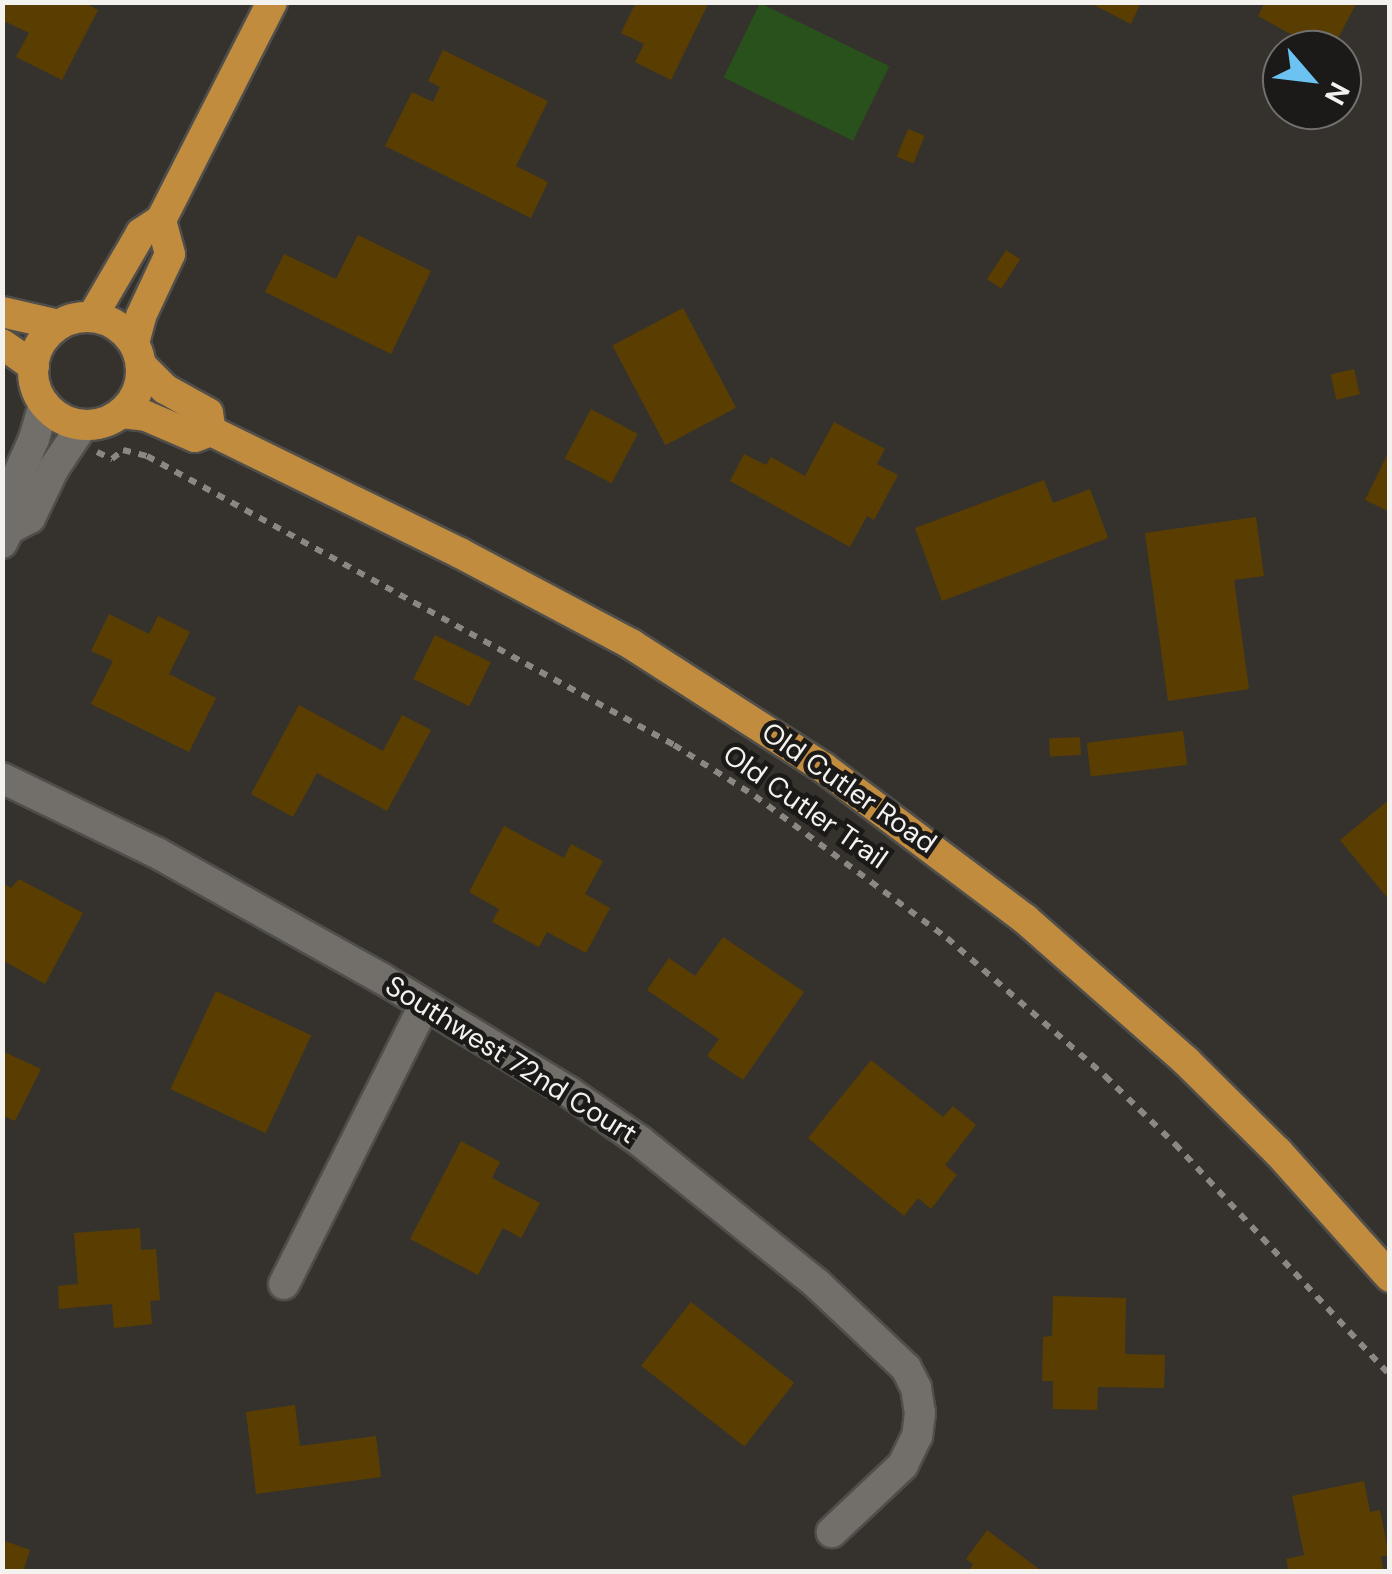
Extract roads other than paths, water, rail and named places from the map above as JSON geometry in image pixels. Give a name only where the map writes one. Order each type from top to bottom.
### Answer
[{"type":"main road","points":[[2,312],[59,326],[92,318],[141,233],[161,220],[272,2]]},
{"type":"main road","points":[[59,326],[42,342],[34,366],[35,385],[44,403],[83,436],[122,413],[138,390],[141,316],[170,254],[161,220]]},
{"type":"main road","name":"Old Cutler Road","points":[[92,318],[110,322],[165,389],[208,413],[211,431]]},
{"type":"main road","points":[[2,344],[34,366]]},
{"type":"main road","name":"Old Cutler Road","points":[[122,413],[146,416],[195,437],[211,431],[460,553],[614,635],[714,695],[892,816],[1024,919],[1186,1061],[1278,1152],[1390,1278]]},
{"type":"street","points":[[6,536],[5,504],[34,439],[44,403]]},
{"type":"street","points":[[6,536],[30,518],[83,436]]},
{"type":"street","name":"Southwest 72nd Court","points":[[2,778],[157,853],[382,978],[569,1092],[640,1141],[816,1282],[906,1368],[919,1404],[914,1444],[903,1466],[832,1532]]},
{"type":"street","points":[[284,1284],[424,1006]]}]
